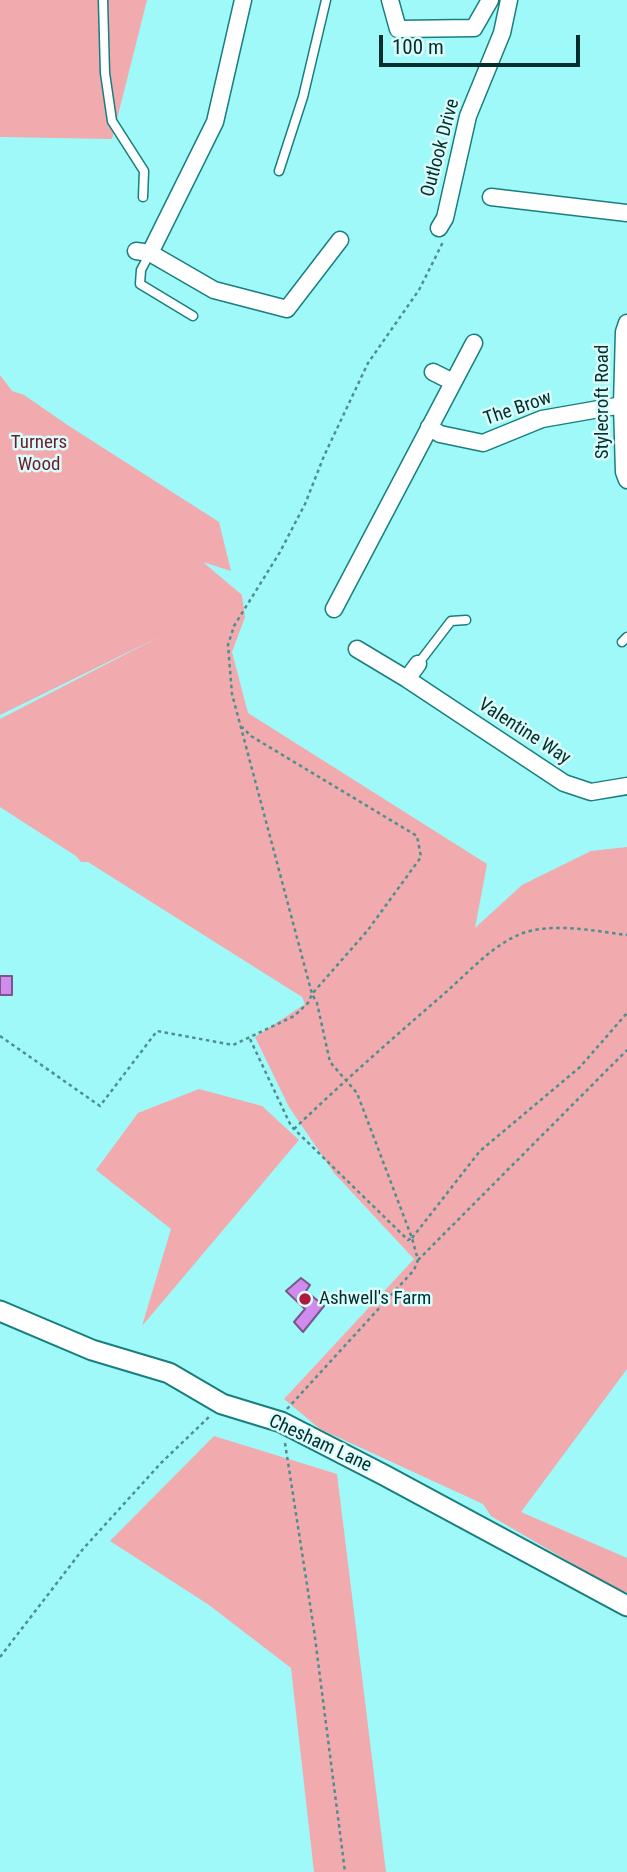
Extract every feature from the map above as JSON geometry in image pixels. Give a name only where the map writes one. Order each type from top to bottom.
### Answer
[{"type":"street","points":[[243,0],[215,122],[143,252],[214,290],[287,309],[340,240]]},
{"type":"street","points":[[390,0],[398,29],[411,29],[474,28],[490,0]]},
{"type":"street","name":"Outlook Drive","points":[[443,231],[468,116],[502,33],[509,0]]},
{"type":"street","points":[[491,197],[627,213]]},
{"type":"street","name":"Stylecroft Road","points":[[627,323],[624,332],[622,405],[624,472],[627,480]]},
{"type":"street","points":[[342,604],[429,427],[474,343]]},
{"type":"street","points":[[433,372],[453,382]]},
{"type":"street","name":"The Brow","points":[[429,427],[440,434],[483,443],[542,419],[622,405]]},
{"type":"street","name":"Valentine Way","points":[[357,649],[564,783],[591,792],[627,786]]},
{"type":"street","points":[[407,680],[418,664]]},
{"type":"street","name":"Chesham Lane","points":[[0,1311],[92,1350],[169,1373],[222,1404],[278,1421],[396,1481],[627,1606]]},
{"type":"lane","points":[[103,0],[105,73],[112,121],[144,170],[143,197]]},
{"type":"lane","points":[[279,171],[303,97],[326,0]]},
{"type":"lane","points":[[143,252],[141,284],[193,316]]},
{"type":"lane","points":[[418,664],[451,621],[466,620]]},
{"type":"path","points":[[418,1260],[356,1093],[347,1079],[330,1062],[317,1003],[312,994],[232,694],[228,645],[234,626],[280,552],[305,504],[368,363],[419,290],[443,231]]},
{"type":"path","points":[[0,1036],[100,1106],[157,1031],[233,1045],[250,1039],[293,1016],[308,1003],[312,994],[368,930],[421,857],[417,836],[251,737],[240,725]]},
{"type":"path","points":[[294,1129],[494,950],[524,933],[549,928],[627,935]]},
{"type":"path","points":[[250,1039],[294,1129],[408,1240],[480,1151],[580,1067],[627,1013]]},
{"type":"path","points":[[345,1872],[314,1630],[278,1421],[414,1270],[418,1260],[627,1049]]},
{"type":"path","points":[[0,1657],[83,1549],[162,1463],[222,1404]]},
{"type":"green space","points":[[0,0],[147,0],[112,139],[0,137]]},
{"type":"green space","name":"Turners Wood","points":[[0,375],[12,391],[24,395],[219,522],[231,571],[203,562],[242,595],[245,617],[232,652],[248,713],[487,864],[475,928],[522,885],[591,851],[627,847],[627,1369],[521,1512],[627,1558],[627,1592],[616,1589],[491,1516],[483,1504],[320,1429],[284,1399],[414,1259],[334,1173],[289,1107],[255,1037],[305,1004],[302,997],[88,862],[81,862],[76,856],[0,807],[0,719],[161,636],[0,715]]},
{"type":"green space","points":[[199,1089],[262,1106],[299,1140],[142,1326],[171,1229],[96,1170],[138,1113]]},
{"type":"green space","points":[[214,1436],[337,1474],[386,1872],[314,1872],[291,1668],[209,1605],[110,1541]]},
{"type":"building","points":[[0,976],[12,976],[12,995],[0,995]]},
{"type":"building","name":"Ashwell's Farm","points":[[301,1278],[310,1285],[306,1291],[324,1306],[303,1332],[294,1322],[305,1309],[286,1291]]},
{"type":"place","name":"Ashwell's Farm","points":[[305,1299]]}]
